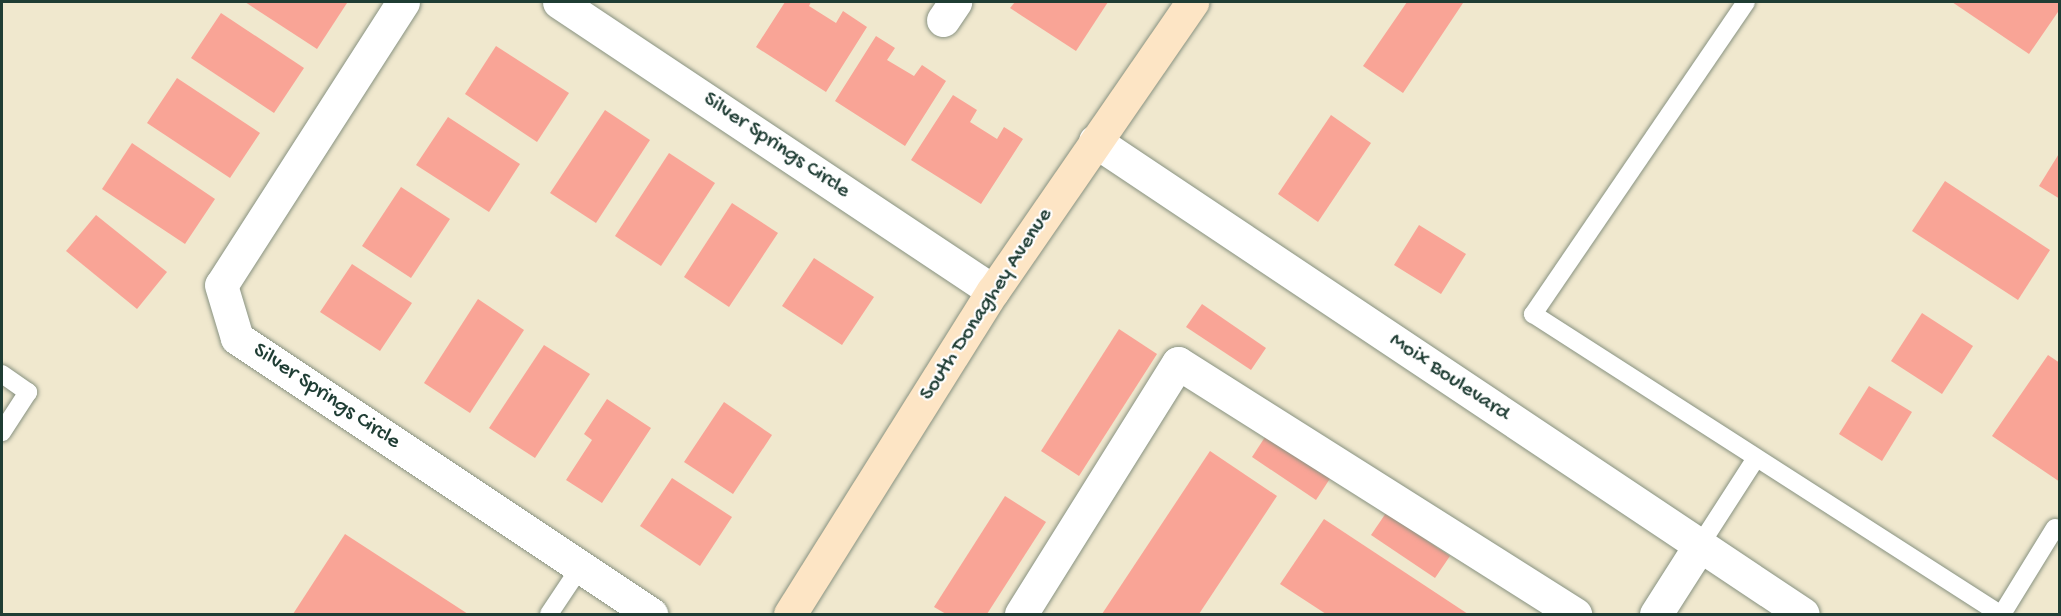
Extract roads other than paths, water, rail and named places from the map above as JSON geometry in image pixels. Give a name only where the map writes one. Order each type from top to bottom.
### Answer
[{"type":"street","name":"Silver Springs Circle","points":[[403,2],[221,285],[237,338],[651,615]]},
{"type":"street","name":"Silver Springs Circle","points":[[559,2],[993,291]]},
{"type":"street","name":"South Donaghey Avenue","points":[[790,615],[993,291],[1192,2]]},
{"type":"street","name":"Moix Boulevard","points":[[1095,141],[1803,615]]},
{"type":"street","points":[[1021,615],[1179,363],[1575,615]]},
{"type":"street","points":[[1656,615],[1700,546]]},
{"type":"lane","points":[[1746,2],[1533,314],[2001,615],[2055,528]]},
{"type":"lane","points":[[2,374],[28,392],[2,432]]},
{"type":"lane","points":[[1700,546],[1756,458]]},
{"type":"lane","points":[[549,615],[581,566]]}]
